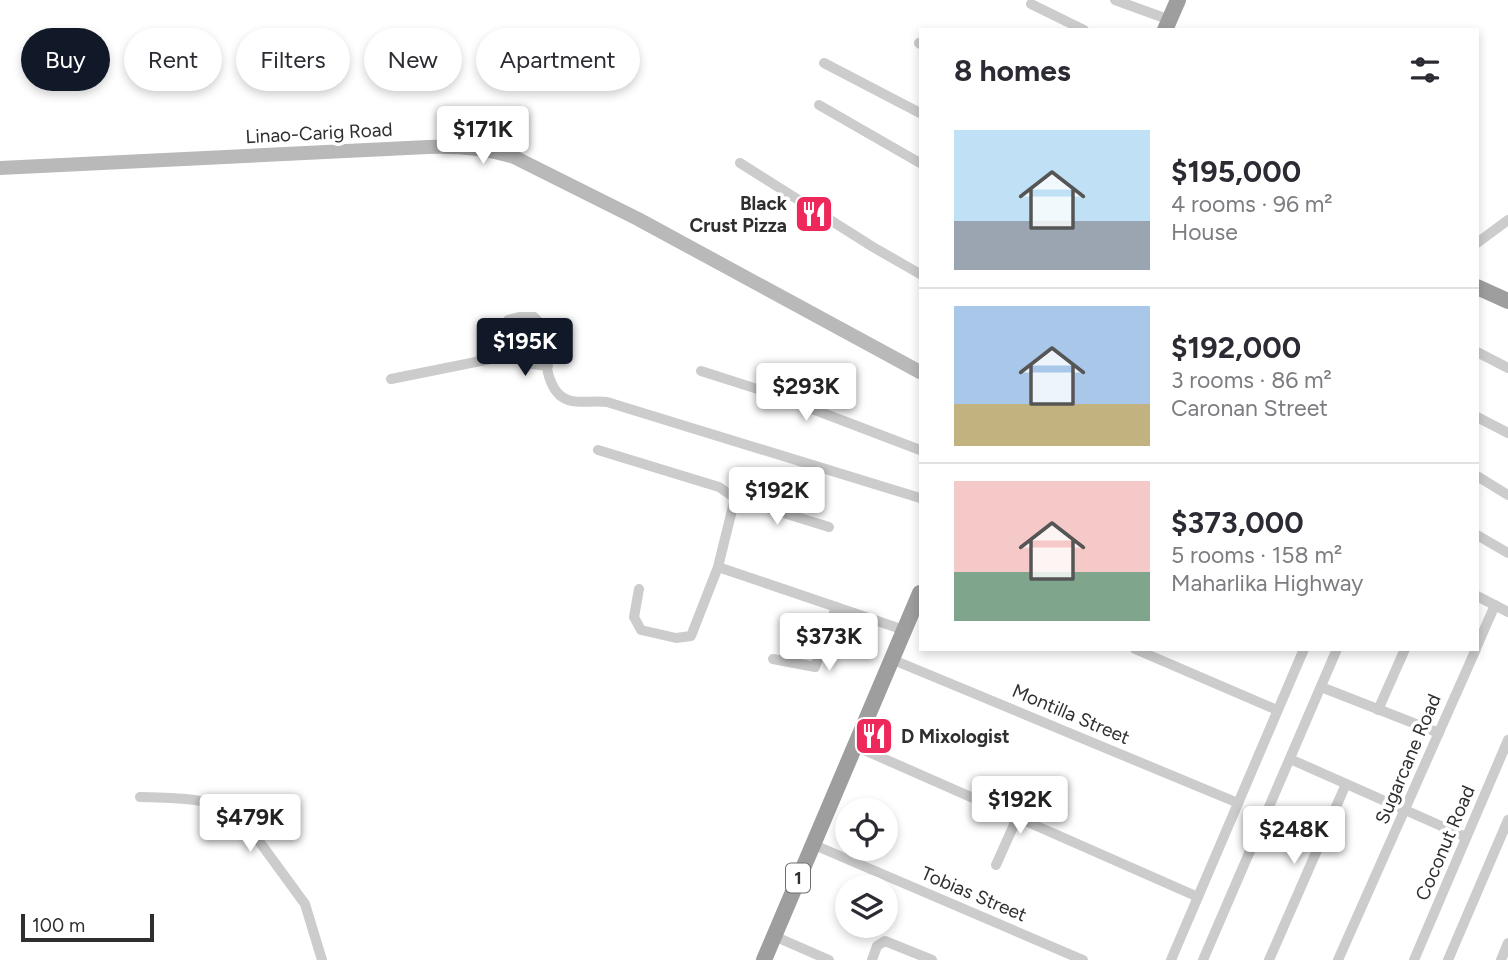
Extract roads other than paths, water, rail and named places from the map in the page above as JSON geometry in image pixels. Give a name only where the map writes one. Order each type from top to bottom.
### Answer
[{"type":"highway","points":[[1167,25],[1178,0]]},
{"type":"highway","points":[[1479,288],[1508,301]]},
{"type":"highway","name":"1","points":[[764,960],[919,595]]},
{"type":"main road","name":"Linao-Carig Road","points":[[0,168],[428,146],[466,145],[494,150],[514,157],[638,219],[919,371]]},
{"type":"street","points":[[1115,0],[1167,25]]},
{"type":"street","points":[[1031,4],[1080,28]]},
{"type":"street","points":[[824,63],[919,112]]},
{"type":"street","points":[[819,105],[919,162]]},
{"type":"street","points":[[740,163],[919,273]]},
{"type":"street","points":[[1479,242],[1508,220]]},
{"type":"street","points":[[511,355],[506,329],[509,320],[534,317],[542,329],[554,388],[567,400],[607,402],[919,499]]},
{"type":"street","points":[[1479,353],[1508,369]]},
{"type":"street","points":[[391,379],[511,355],[531,364],[548,366]]},
{"type":"street","points":[[701,371],[773,394],[919,450]]},
{"type":"street","points":[[1479,418],[1508,433]]},
{"type":"street","points":[[598,450],[719,487],[735,498],[829,527]]},
{"type":"street","points":[[1479,477],[1508,495]]},
{"type":"street","points":[[639,589],[634,617],[641,630],[687,638],[693,631],[718,567],[735,498]]},
{"type":"street","points":[[1479,536],[1508,553]]},
{"type":"street","points":[[718,567],[904,631]]},
{"type":"street","points":[[1479,597],[1508,612]]},
{"type":"street","name":"Sugarcane Road","points":[[1479,641],[1495,605]]},
{"type":"street","points":[[773,659],[815,667],[836,607]]},
{"type":"street","points":[[1171,960],[1303,651]]},
{"type":"street","points":[[1203,960],[1336,651]]},
{"type":"street","points":[[1378,710],[1404,651]]},
{"type":"street","name":"Sugarcane Road","points":[[1338,960],[1475,651]]},
{"type":"street","points":[[1151,652],[1277,710]]},
{"type":"street","name":"Montilla Street","points":[[891,659],[1238,803]]},
{"type":"street","points":[[1321,687],[1439,733]]},
{"type":"street","name":"Coconut Road","points":[[1414,960],[1508,740]]},
{"type":"street","points":[[855,746],[1198,897]]},
{"type":"street","points":[[1290,759],[1466,836]]},
{"type":"street","points":[[1269,960],[1346,784]]},
{"type":"street","points":[[140,797],[204,802],[229,808],[240,815],[305,904],[322,960]]},
{"type":"street","points":[[996,865],[1017,818]]},
{"type":"street","points":[[1448,960],[1508,820]]},
{"type":"street","name":"Tobias Street","points":[[812,844],[1083,960]]},
{"type":"street","points":[[774,936],[829,960]]},
{"type":"street","points":[[872,960],[877,946],[885,941],[932,960]]},
{"type":"street","points":[[1501,960],[1508,943]]},
{"type":"place","name":"Black Crust Pizza","points":[[814,214]]},
{"type":"place","name":"D Mixologist","points":[[874,736]]}]
